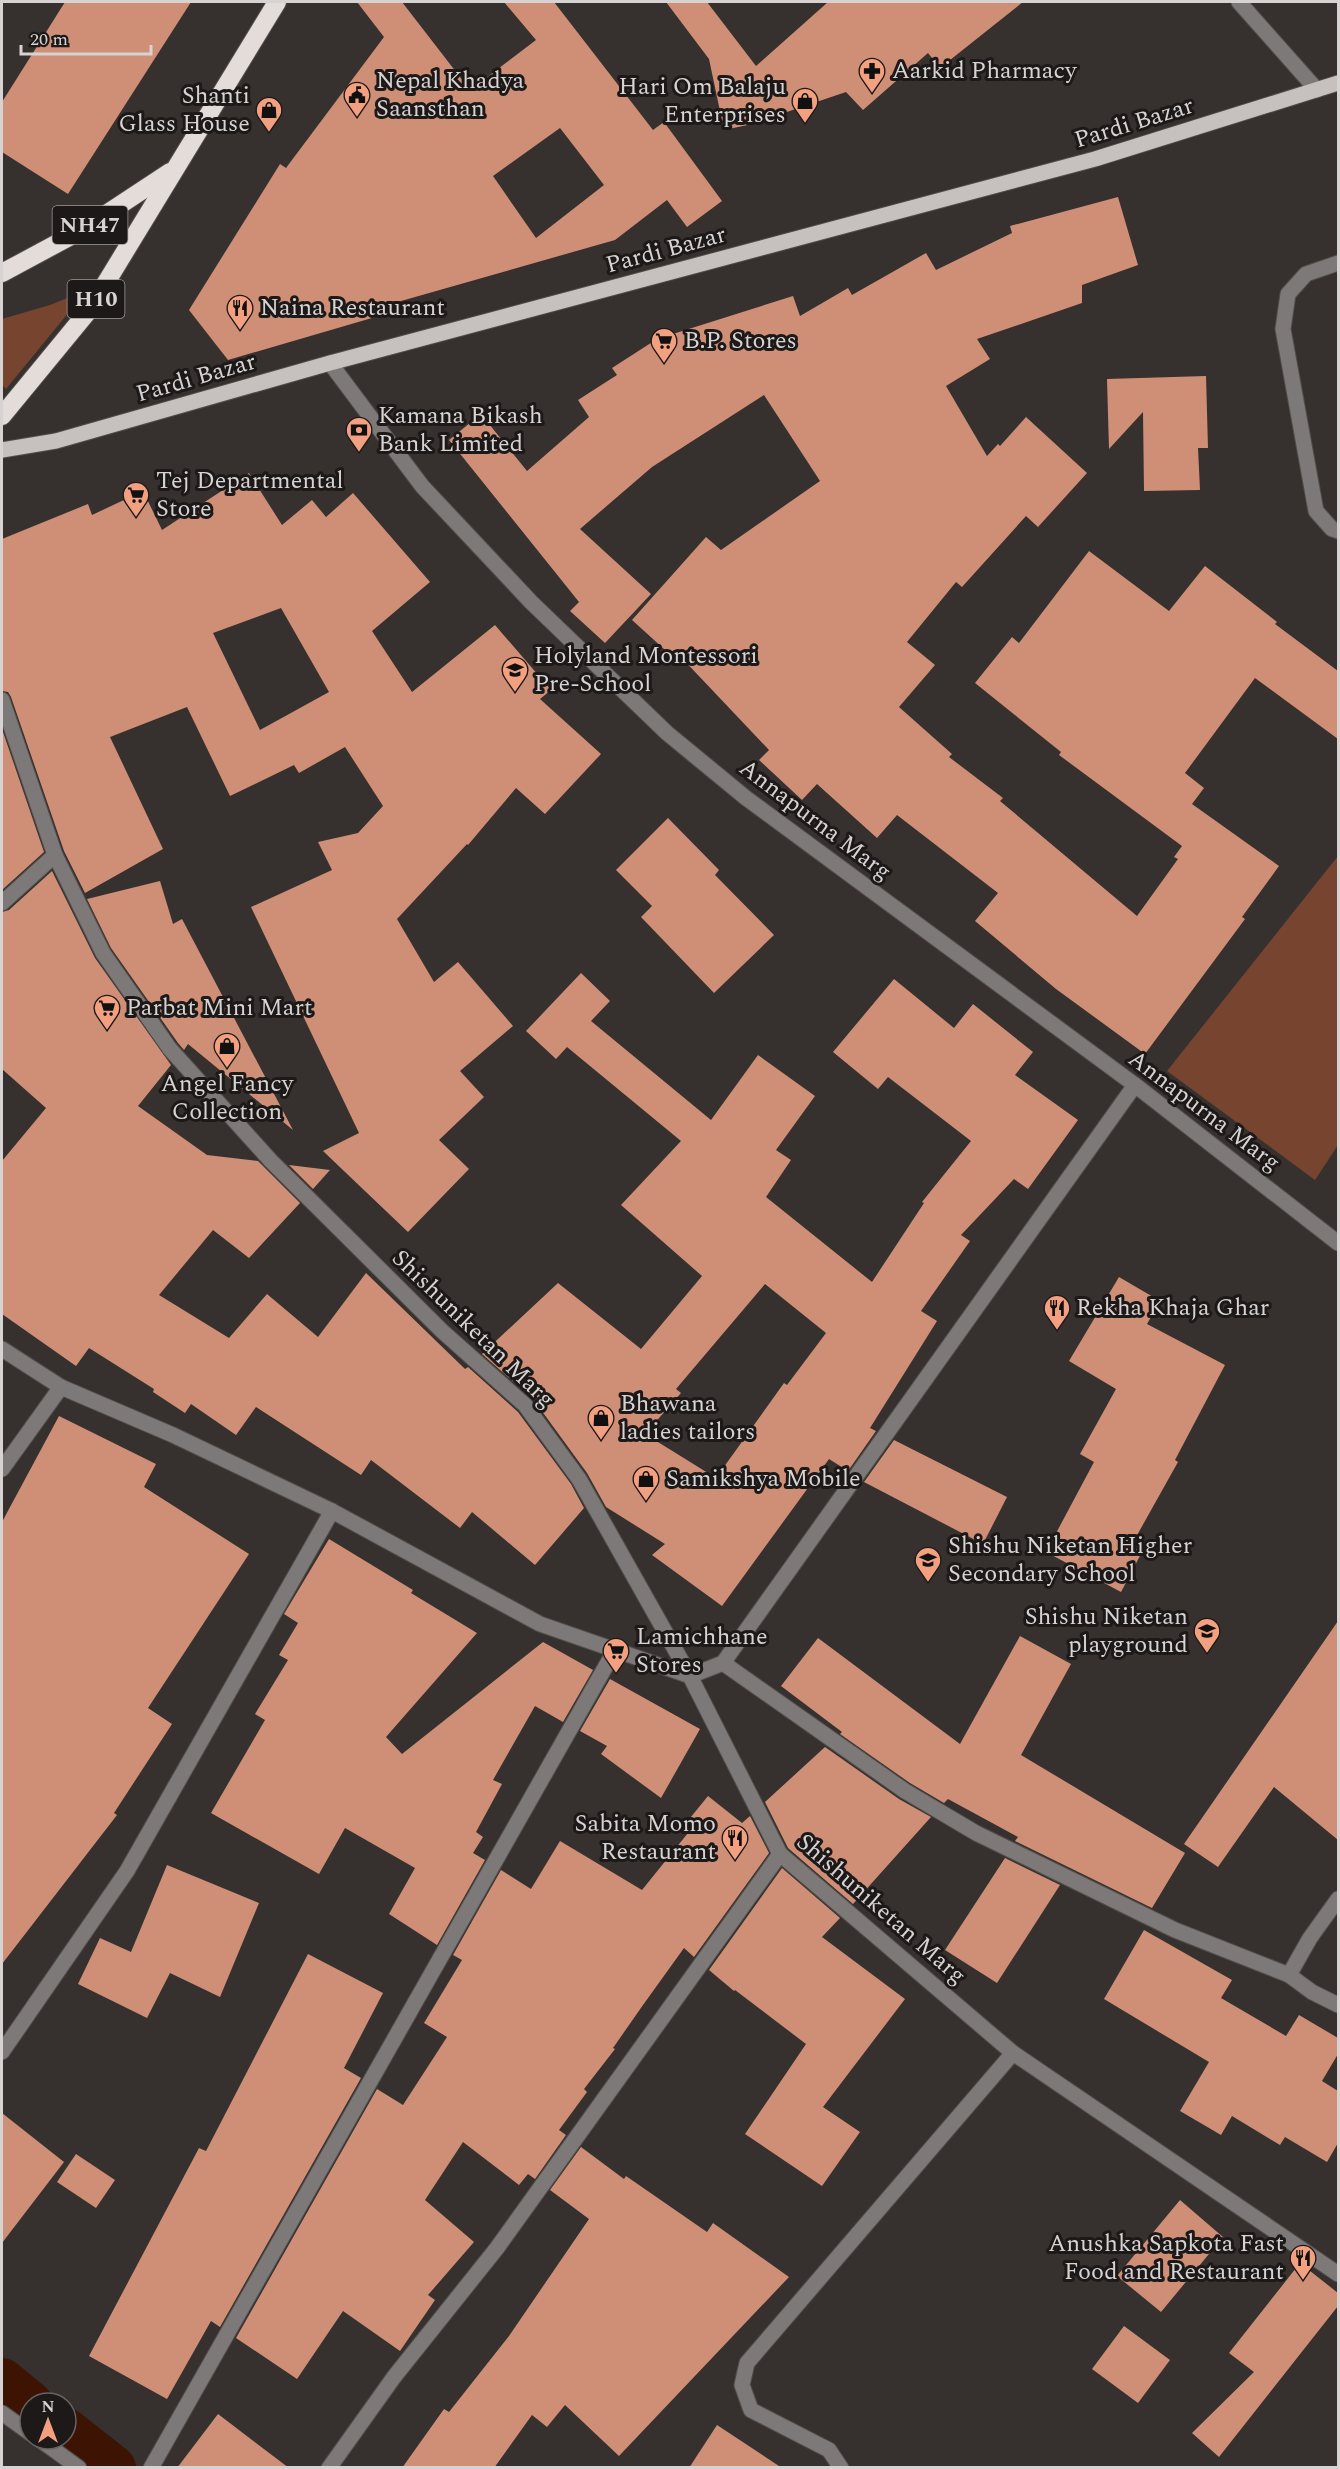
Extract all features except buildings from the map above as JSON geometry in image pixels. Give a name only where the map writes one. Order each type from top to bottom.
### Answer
[{"type":"highway","name":"NH47","points":[[2,273],[82,230],[174,169],[277,2]]},
{"type":"highway","name":"H10","points":[[2,416],[90,309],[174,169]]},
{"type":"main road","name":"Pardi Bazar","points":[[2,450],[56,441],[330,363],[1095,159],[1338,83]]},
{"type":"street","points":[[1239,2],[1317,90]]},
{"type":"street","points":[[1338,263],[1306,274],[1288,294],[1283,328],[1316,511],[1332,529],[1338,531]]},
{"type":"street","name":"Annapurna Marg","points":[[330,363],[422,486],[531,602],[667,733],[746,798],[1135,1085],[1338,1242]]},
{"type":"street","name":"Shishuniketan Marg","points":[[2,700],[55,855],[103,953],[170,1049],[271,1161],[442,1331],[525,1405],[579,1479],[690,1676],[780,1854],[1014,2053],[1338,2274]]},
{"type":"street","points":[[2,903],[55,855]]},
{"type":"street","points":[[2,1349],[61,1387],[172,1435],[332,1511],[540,1624],[690,1676],[723,1663],[1135,1085]]},
{"type":"street","points":[[2,1469],[61,1387]]},
{"type":"street","points":[[2,2052],[128,1871],[332,1511]]},
{"type":"street","points":[[151,2468],[615,1650]]},
{"type":"street","points":[[723,1663],[905,1791],[976,1833],[1175,1930],[1289,1975],[1312,1992],[1338,2005]]},
{"type":"street","points":[[329,2468],[394,2377],[497,2248],[780,1854]]},
{"type":"street","points":[[1289,1975],[1310,1938],[1338,1899]]},
{"type":"street","points":[[841,2468],[829,2450],[751,2410],[742,2385],[747,2363],[1014,2053]]},
{"type":"street","points":[[2,2413],[18,2424]]},
{"type":"street","points":[[56,2451],[79,2468]]},
{"type":"shaded area","points":[[87,290],[6,389],[2,385],[2,319],[50,305]]},
{"type":"shaded area","points":[[1338,856],[1338,1145],[1315,1180],[1167,1071]]},
{"type":"waterway","points":[[2,2381],[18,2394]]},
{"type":"waterway","points":[[78,2440],[113,2468]]},
{"type":"place","name":"Aarkid Pharmacy","points":[[872,94]]},
{"type":"place","name":"Nepal Khadya Saansthan","points":[[357,118]]},
{"type":"place","name":"Hari Om Balaju Enterprises","points":[[805,124]]},
{"type":"place","name":"Shanti Glass House","points":[[269,133]]},
{"type":"place","name":"Naina Restaurant","points":[[240,331]]},
{"type":"place","name":"B.P. Stores","points":[[664,364]]},
{"type":"place","name":"Kamana Bikash Bank Limited","points":[[359,453]]},
{"type":"place","name":"Tej Departmental Store","points":[[136,518]]},
{"type":"place","name":"Holyland Montessori Pre-School","points":[[515,693]]},
{"type":"place","name":"Parbat Mini Mart","points":[[107,1031]]},
{"type":"place","name":"Angel Fancy Collection","points":[[227,1069]]},
{"type":"place","name":"Rekha Khaja Ghar","points":[[1057,1331]]},
{"type":"place","name":"Bhawana ladies tailors","points":[[601,1441]]},
{"type":"place","name":"Samikshya Mobile","points":[[646,1502]]},
{"type":"place","name":"Shishu Niketan Higher Secondary School","points":[[928,1583]]},
{"type":"place","name":"Shishu Niketan playground","points":[[1207,1654]]},
{"type":"place","name":"Lamichhane Stores","points":[[616,1674]]},
{"type":"place","name":"Sabita Momo Restaurant","points":[[735,1861]]},
{"type":"place","name":"Anushka Sapkota Fast Food and Restaurant","points":[[1303,2281]]}]
